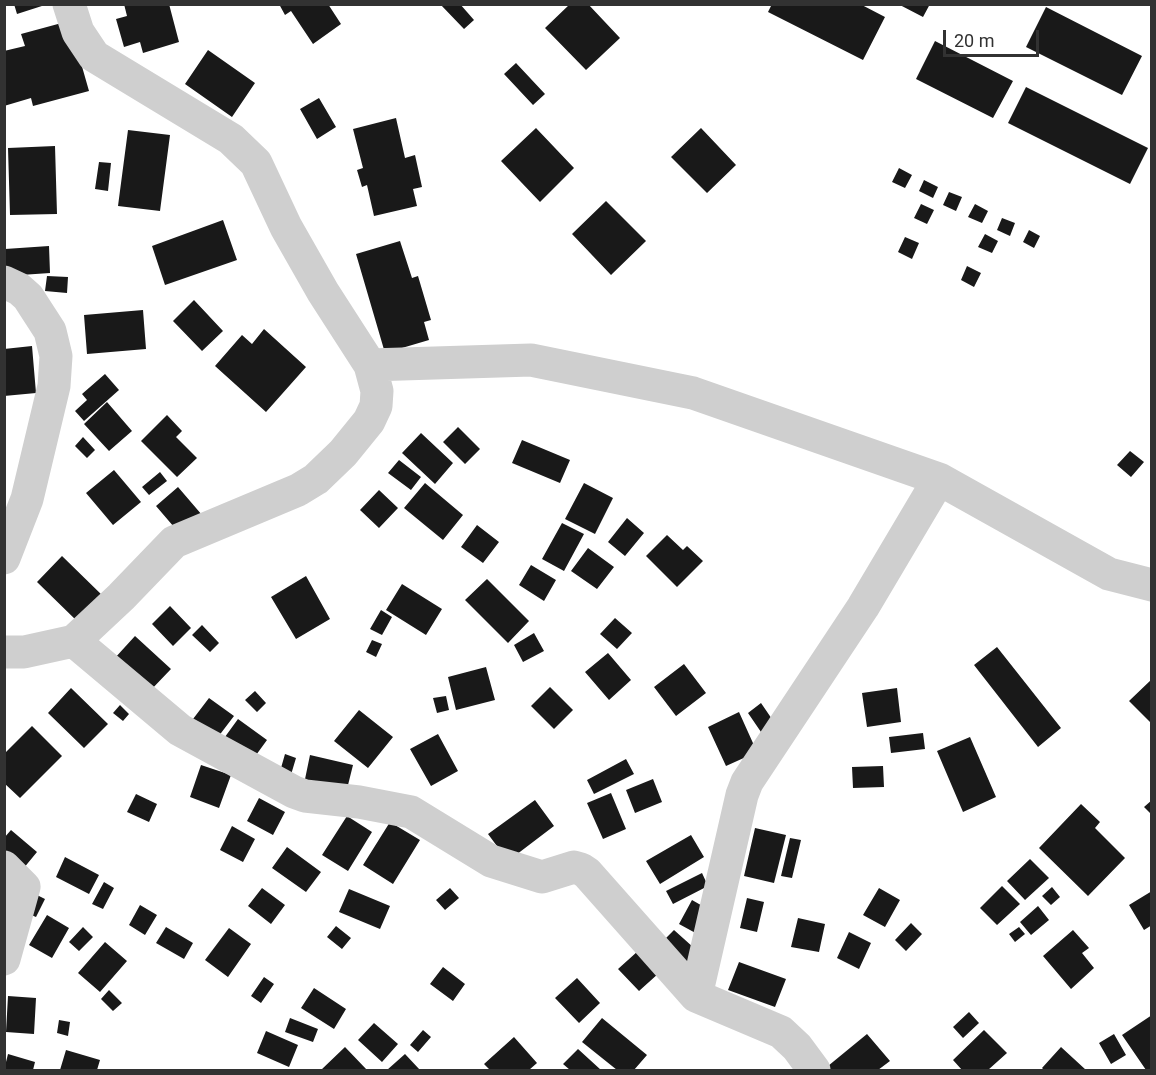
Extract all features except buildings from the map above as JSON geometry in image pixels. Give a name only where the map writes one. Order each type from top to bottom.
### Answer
[{"type":"street","points":[[4,652],[24,652],[74,641],[174,542],[298,490],[316,479],[344,453],[369,421],[376,406],[377,391],[370,365],[323,292],[286,227],[256,163],[231,139],[94,56],[78,32],[69,4]]},
{"type":"street","points":[[4,282],[19,289],[28,297],[50,331],[56,356],[54,386],[27,500],[4,558]]},
{"type":"street","points":[[370,365],[531,360],[693,393],[939,479],[1109,574],[1152,585]]},
{"type":"street","points":[[696,996],[742,795],[747,782],[863,607],[939,479]]},
{"type":"street","points":[[74,641],[180,730],[294,792],[305,796],[359,802],[411,812],[491,861],[542,877],[574,867],[581,869],[696,996],[781,1032],[790,1039],[814,1071]]},
{"type":"street","points":[[4,867],[24,887],[4,959]]}]
